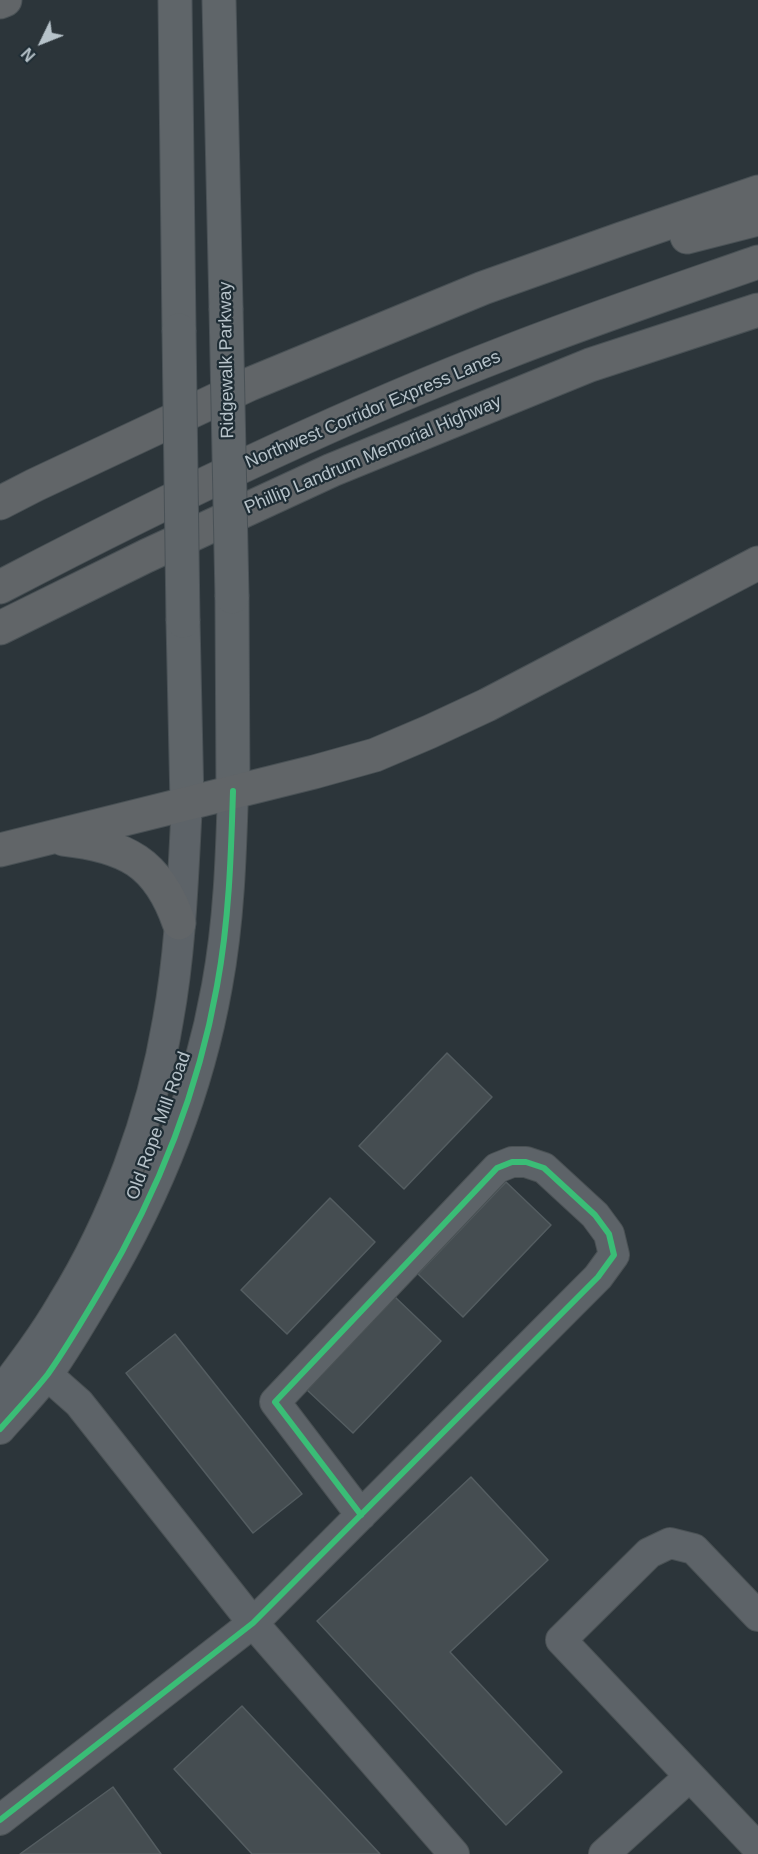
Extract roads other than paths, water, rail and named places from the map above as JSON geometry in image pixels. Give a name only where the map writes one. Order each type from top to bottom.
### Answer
[{"type":"highway","points":[[0,2],[5,0]]},
{"type":"highway","points":[[0,503],[250,384],[483,288],[758,192]]},
{"type":"highway","points":[[483,288],[758,219]]},
{"type":"highway","name":"Northwest Corridor Express Lanes","points":[[0,587],[115,526],[394,398],[510,351],[758,261]]},
{"type":"highway","name":"Phillip Landrum Memorial Highway","points":[[0,628],[146,556],[332,470],[590,365],[758,310]]},
{"type":"highway","points":[[0,850],[375,755],[487,705],[758,563]]},
{"type":"highway","points":[[53,837],[86,841],[115,849],[139,861],[157,879],[171,900],[179,923]]},
{"type":"main road","name":"Old Rope Mill Road","points":[[175,0],[186,803]]},
{"type":"main road","name":"Ridgewalk Parkway","points":[[219,0],[232,597],[233,792]]},
{"type":"street","name":"Old Rope Mill Road","points":[[0,1394],[37,1366],[86,1315],[145,1208],[166,1158],[197,1072],[217,986],[231,874],[233,792]]},
{"type":"street","name":"Old Rope Mill Road","points":[[0,1429],[37,1366],[63,1304],[115,1201],[134,1149],[168,1022],[175,976],[186,803]]},
{"type":"street","points":[[0,1820],[253,1623],[361,1515],[598,1277],[614,1255],[609,1234],[595,1215],[544,1168],[526,1162],[512,1162],[497,1168],[275,1402],[361,1515]]},
{"type":"street","points":[[37,1366],[78,1403],[253,1623],[454,1854]]},
{"type":"street","points":[[758,1616],[694,1549],[670,1543],[649,1552],[561,1640],[758,1848]]},
{"type":"street","points":[[604,1854],[689,1777]]}]
